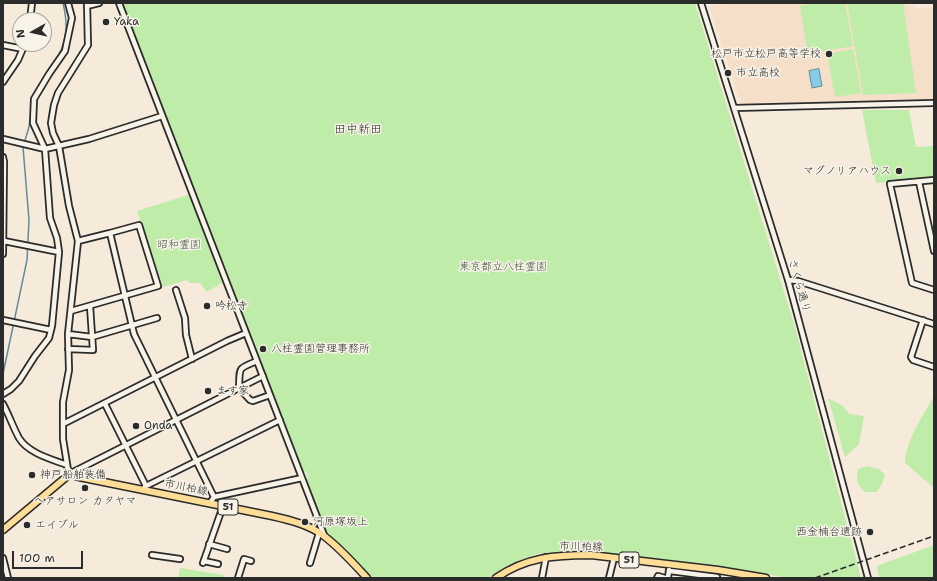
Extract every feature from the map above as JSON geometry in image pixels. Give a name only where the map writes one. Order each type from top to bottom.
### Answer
[{"type":"main road","name":"市川柏線","points":[[71,473],[74,476],[144,488],[284,518],[308,527],[321,534],[335,545],[367,578]]},
{"type":"main road","points":[[3,530],[71,473]]},
{"type":"main road","name":"市川柏線","points":[[496,578],[521,563],[546,557],[578,555],[614,558],[669,568],[718,570],[766,578]]},
{"type":"street","points":[[3,394],[19,381],[49,338],[51,330],[59,252],[57,238],[50,218],[45,149],[33,123],[34,99],[65,51],[72,18],[68,3]]},
{"type":"street","points":[[99,3],[87,5],[88,44],[58,93],[51,116],[53,133],[59,146],[69,206],[78,241],[68,334],[69,370],[63,402],[63,439],[68,470],[71,473],[263,376]]},
{"type":"street","points":[[119,3],[302,478],[321,534],[310,563]]},
{"type":"street","name":"さくら通り","points":[[701,3],[788,280],[868,578]]},
{"type":"street","points":[[3,82],[18,60],[21,52]]},
{"type":"street","points":[[734,108],[934,103]]},
{"type":"street","points":[[3,139],[45,149],[96,136],[162,116]]},
{"type":"street","points":[[3,157],[3,254]]},
{"type":"street","points":[[934,180],[890,184],[912,283],[934,290]]},
{"type":"street","points":[[919,182],[934,251]]},
{"type":"street","points":[[70,311],[158,286],[139,224],[110,234],[78,241]]},
{"type":"street","points":[[110,234],[134,334],[214,497]]},
{"type":"street","points":[[4,240],[59,252]]},
{"type":"street","points":[[788,280],[798,281],[934,324]]},
{"type":"street","points":[[176,290],[185,318],[186,335],[192,359]]},
{"type":"street","points":[[68,349],[93,350],[90,306]]},
{"type":"street","points":[[68,334],[92,337],[157,318]]},
{"type":"street","points":[[3,320],[51,330]]},
{"type":"street","points":[[923,320],[911,357],[913,360],[934,367]]},
{"type":"street","points":[[63,424],[246,333]]},
{"type":"street","points":[[257,361],[241,367],[239,370],[238,388],[250,400],[253,401],[270,395]]},
{"type":"street","points":[[3,404],[19,438],[24,444],[35,452],[67,465]]},
{"type":"street","points":[[105,404],[126,445],[144,488],[197,460],[280,420]]},
{"type":"street","points":[[210,503],[214,497],[302,478]]},
{"type":"street","points":[[218,564],[204,562],[223,506]]},
{"type":"street","points":[[209,544],[227,549]]},
{"type":"street","points":[[152,555],[180,559]]},
{"type":"street","points":[[542,578],[546,557]]},
{"type":"street","points":[[3,558],[8,578]]},
{"type":"street","points":[[609,578],[614,558]]},
{"type":"street","points":[[238,578],[244,559],[251,561]]},
{"type":"street","points":[[657,578],[658,576],[667,578],[669,568],[718,578]]},
{"type":"shaded area","name":"松戸市立松戸高等学校","points":[[735,3],[904,3],[917,8],[934,7],[934,100],[741,105],[709,6]]},
{"type":"green space","name":"東京都立八柱霊園","points":[[122,3],[695,3],[794,324],[861,578],[789,578],[571,550],[536,554],[508,565],[489,578],[373,578],[326,534],[306,483],[307,474],[301,469],[260,365],[231,283]]},
{"type":"green space","points":[[814,3],[845,3],[853,46],[808,54],[800,6]]},
{"type":"green space","points":[[847,3],[903,3],[916,93],[863,95]]},
{"type":"green space","points":[[853,49],[861,93],[835,97],[827,54]]},
{"type":"green space","points":[[862,110],[909,110],[916,147],[934,146],[934,178],[876,183]]},
{"type":"green space","name":"昭和霊園","points":[[191,194],[222,283],[207,292],[200,283],[190,283],[187,280],[163,287],[137,211]]},
{"type":"green space","points":[[934,396],[934,488],[905,463],[908,445]]},
{"type":"green space","points":[[828,398],[843,406],[849,414],[864,416],[859,444],[845,457]]},
{"type":"green space","points":[[867,466],[879,469],[885,475],[877,492],[865,492],[860,487],[858,482],[858,469]]},
{"type":"green space","points":[[934,545],[934,578],[879,578],[877,566]]},
{"type":"green space","points":[[180,568],[224,575],[224,578],[178,578]]},
{"type":"water","points":[[819,69],[822,86],[812,88],[809,71]]},
{"type":"waterway","points":[[53,65],[58,57],[66,35],[66,20],[63,3]]},
{"type":"waterway","points":[[32,99],[44,78]]},
{"type":"waterway","points":[[3,374],[27,260],[29,220],[23,147],[29,127],[32,104]]},
{"type":"railway","points":[[815,578],[934,536]]},
{"type":"place","name":"Yaka","points":[[106,22]]},
{"type":"place","name":"松戸市立松戸高等学校","points":[[829,54]]},
{"type":"place","name":"市立高校","points":[[728,73]]},
{"type":"place","name":"マグノリアハウス","points":[[899,171]]},
{"type":"place","name":"吟松寺","points":[[207,306]]},
{"type":"place","name":"八柱霊園管理事務所","points":[[263,349]]},
{"type":"place","name":"ます家","points":[[208,391]]},
{"type":"place","name":"Onda","points":[[136,426]]},
{"type":"place","name":"神戸船舶装備","points":[[32,475]]},
{"type":"place","name":"ヘアサロン カタヤマ","points":[[85,488]]},
{"type":"place","name":"河原塚坂上","points":[[305,522]]},
{"type":"place","name":"エイブル","points":[[27,525]]},
{"type":"place","name":"西金楠台遺跡","points":[[870,532]]},
{"type":"district","name":"田中新田","points":[[358,130]]}]
